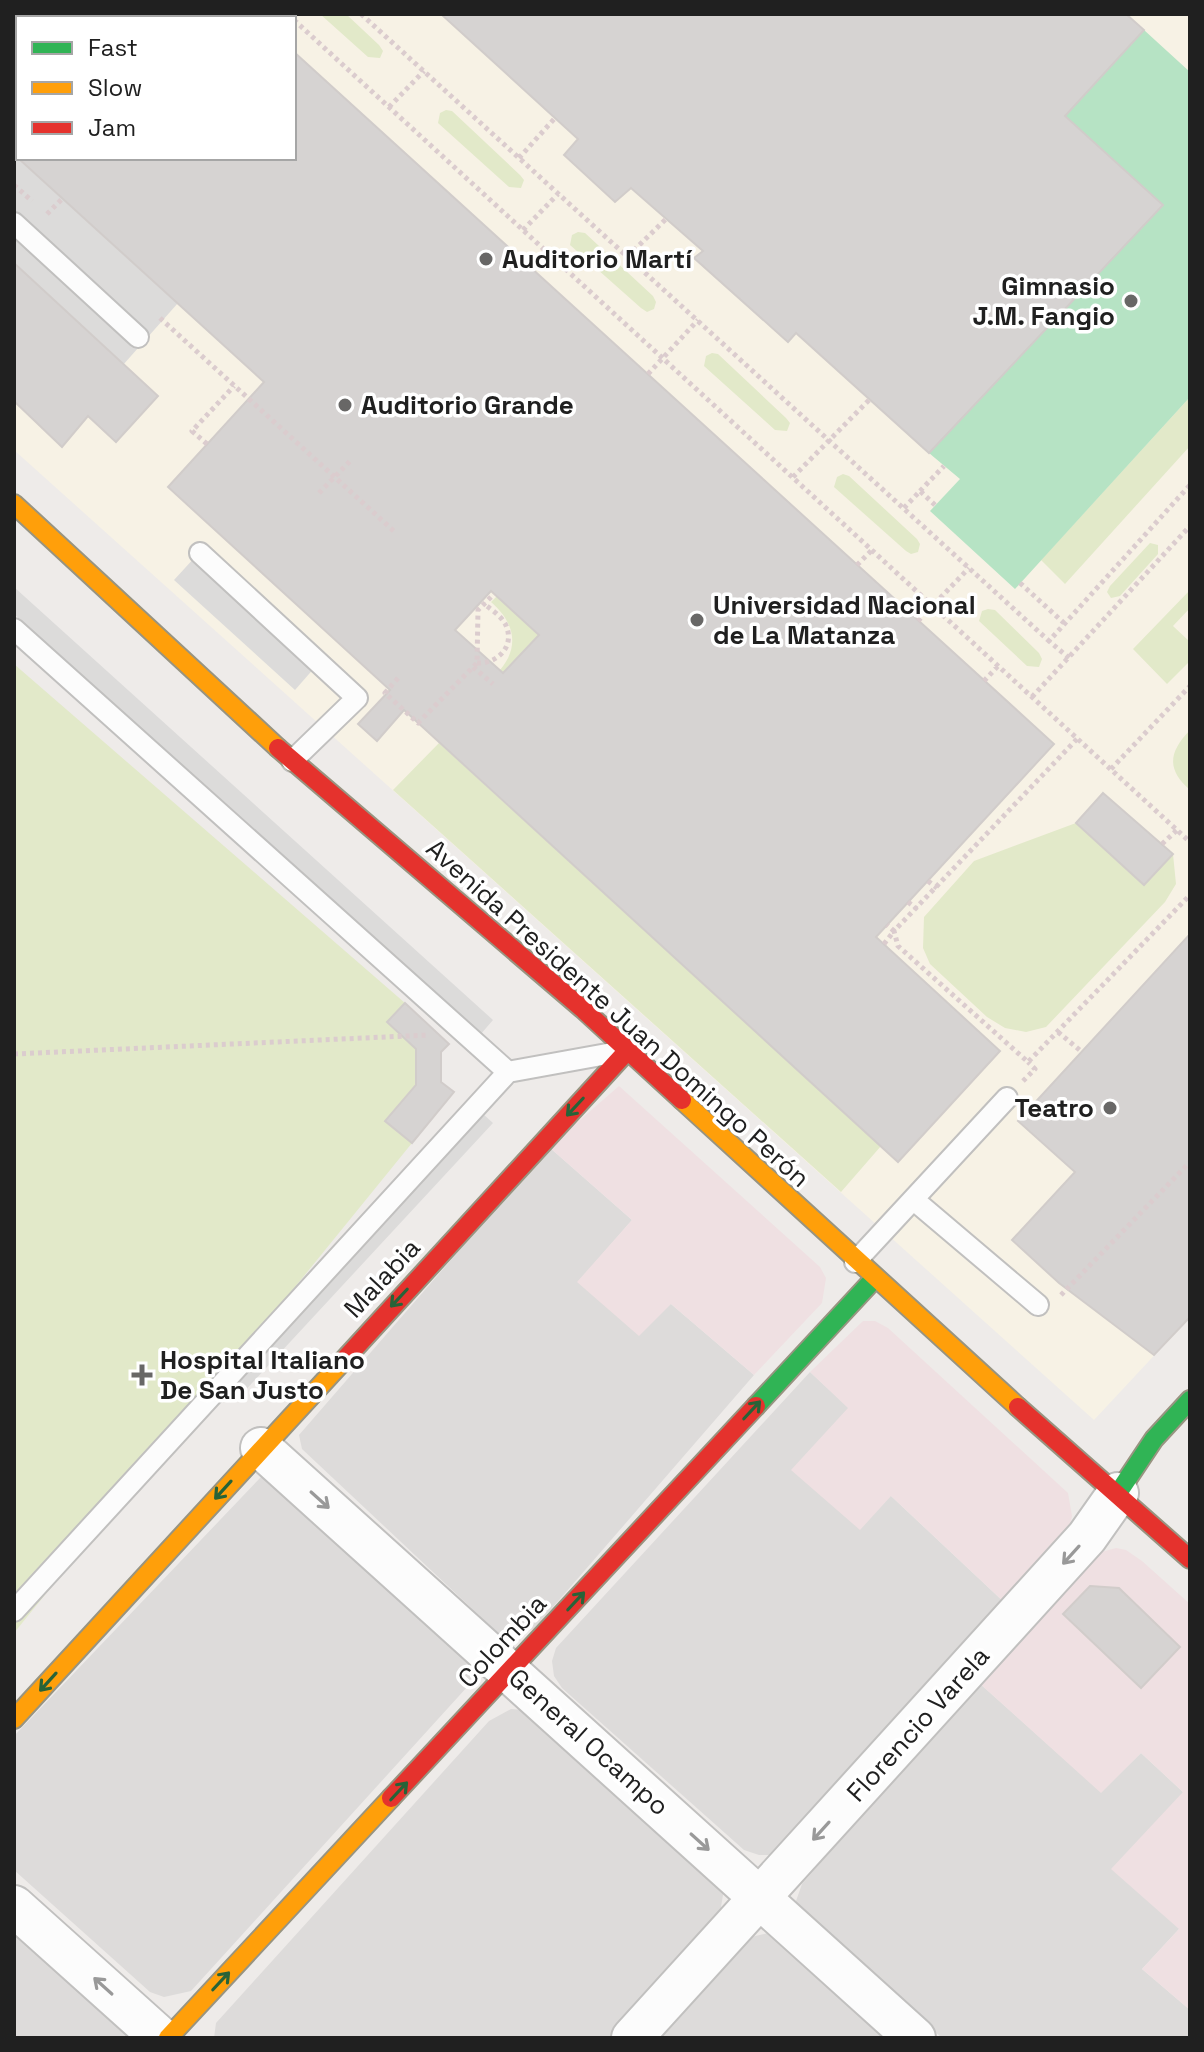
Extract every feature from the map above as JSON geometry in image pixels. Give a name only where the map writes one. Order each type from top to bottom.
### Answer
[{"type":"street","name":"Avenida Presidente Juan Domingo Perón","points":[[14,504],[292,761],[628,1050],[855,1262],[1190,1559]]},
{"type":"street","name":"Malabia","points":[[14,1719],[628,1050]]},
{"type":"street","name":"Colombia","points":[[168,2038],[874,1279]]},
{"type":"street","name":"Florencio Varela","points":[[632,2038],[1087,1537],[1154,1439],[1190,1400]]},
{"type":"street","name":"General Ocampo","points":[[261,1448],[511,1670],[915,2038]]},
{"type":"street","points":[[14,1906],[161,2038]]},
{"type":"lane","points":[[14,223],[138,337]]},
{"type":"lane","points":[[200,553],[357,698],[292,761]]},
{"type":"lane","points":[[14,629],[508,1072]]},
{"type":"lane","points":[[14,1611],[508,1072],[628,1050]]},
{"type":"lane","points":[[855,1262],[1007,1098]]},
{"type":"lane","points":[[914,1200],[1038,1305]]},
{"type":"path","points":[[361,14],[1069,658]]},
{"type":"path","points":[[296,22],[1190,842]]},
{"type":"path","points":[[389,107],[424,71]]},
{"type":"path","points":[[519,158],[555,118]]},
{"type":"path","points":[[14,185],[59,225]]},
{"type":"path","points":[[523,230],[558,194]]},
{"type":"path","points":[[47,214],[63,198]]},
{"type":"path","points":[[628,256],[666,219]]},
{"type":"path","points":[[530,267],[546,251]]},
{"type":"path","points":[[152,311],[396,533]]},
{"type":"path","points":[[648,374],[698,320]]},
{"type":"path","points":[[207,444],[192,431],[234,386]]},
{"type":"path","points":[[793,477],[869,400]]},
{"type":"path","points":[[319,493],[350,461]]},
{"type":"path","points":[[904,508],[944,466]]},
{"type":"path","points":[[1049,641],[1190,485]]},
{"type":"path","points":[[920,491],[935,505]]},
{"type":"path","points":[[1032,697],[1190,526]]},
{"type":"path","points":[[857,565],[872,550]]},
{"type":"path","points":[[918,621],[969,568]]},
{"type":"path","points":[[1020,583],[1064,623]]},
{"type":"path","points":[[493,684],[475,665],[478,610],[494,594]]},
{"type":"path","points":[[398,678],[385,693],[418,723],[475,665],[495,661],[504,652],[509,637],[501,618],[484,604]]},
{"type":"path","points":[[984,681],[998,666]]},
{"type":"path","points":[[1111,769],[1190,686]]},
{"type":"path","points":[[884,944],[1077,739]]},
{"type":"path","points":[[1162,844],[1177,830]]},
{"type":"path","points":[[928,881],[937,888]]},
{"type":"path","points":[[887,925],[894,931],[898,946],[1028,1062],[1190,895]]},
{"type":"path","points":[[908,902],[917,909]]},
{"type":"path","points":[[1058,1032],[1082,1052]]},
{"type":"path","points":[[14,1054],[464,1033]]},
{"type":"path","points":[[1038,1305],[1045,1312],[1190,1162]]},
{"type":"shaded area","name":"Universidad Nacional de La Matanza","points":[[14,14],[1190,14],[1190,1317],[1094,1420],[14,450]]},
{"type":"shaded area","points":[[14,49],[16,160],[20,160],[178,303],[123,365],[14,263]]},
{"type":"shaded area","points":[[196,556],[316,666],[295,690],[174,580]]},
{"type":"shaded area","points":[[14,587],[493,1020],[480,1035],[14,614]]},
{"type":"shaded area","points":[[619,1086],[820,1267],[826,1278],[822,1303],[754,1375],[671,1304],[639,1336],[577,1282],[632,1220],[549,1147]]},
{"type":"shaded area","points":[[483,1114],[493,1123],[241,1395],[231,1386]]},
{"type":"shaded area","points":[[549,1147],[632,1220],[578,1282],[671,1304],[754,1375],[534,1629],[510,1636],[499,1634],[302,1449],[299,1435]]},
{"type":"shaded area","points":[[863,1321],[875,1321],[888,1328],[1068,1493],[1072,1516],[1068,1533],[1006,1604],[891,1496],[860,1530],[791,1470],[848,1408],[810,1372]]},
{"type":"shaded area","points":[[810,1372],[849,1408],[792,1470],[891,1496],[1006,1604],[773,1855],[759,1855],[744,1850],[562,1688],[554,1676],[552,1661],[556,1648]]},
{"type":"shaded area","points":[[261,1477],[273,1478],[473,1657],[473,1671],[468,1686],[191,1991],[164,1997],[150,1992],[14,1870],[14,1736]]},
{"type":"shaded area","points":[[1116,1548],[1126,1550],[1142,1561],[1190,1604],[1190,2010],[1142,1969],[1179,1929],[1111,1869],[1183,1792],[1141,1753],[1101,1793],[978,1682],[1098,1553]]},
{"type":"shaded area","points":[[978,1682],[1101,1792],[1141,1753],[1184,1793],[1179,1929],[1142,1969],[1190,2010],[1190,2038],[942,2038],[800,1911],[796,1901],[802,1884]]},
{"type":"shaded area","points":[[511,1709],[524,1710],[724,1889],[719,1919],[611,2038],[214,2038],[216,2023],[489,1721]]},
{"type":"shaded area","points":[[14,1926],[129,2034],[129,2038],[14,2038]]},
{"type":"shaded area","points":[[772,1932],[900,2038],[657,2038],[751,1937]]},
{"type":"green space","points":[[320,14],[346,14],[379,45],[383,51],[380,58],[368,57]]},
{"type":"green space","name":"Gimnasio J.M. Fangio","points":[[1144,30],[1190,72],[1190,397],[1015,589],[930,511],[960,479],[929,453],[1162,206],[1065,116]]},
{"type":"green space","points":[[452,111],[520,175],[524,180],[521,188],[509,187],[438,123],[440,113]]},
{"type":"green space","points":[[585,233],[653,296],[656,302],[654,309],[647,312],[641,308],[570,245],[572,235]]},
{"type":"green space","points":[[718,354],[786,418],[790,423],[787,431],[775,430],[704,366],[706,356]]},
{"type":"green space","points":[[1190,397],[1190,446],[1065,584],[1041,560]]},
{"type":"green space","points":[[843,474],[849,476],[917,539],[920,544],[918,552],[911,554],[906,551],[834,487],[837,477]]},
{"type":"green space","points":[[1150,543],[1158,545],[1158,554],[1120,596],[1111,598],[1107,592],[1110,586]]},
{"type":"green space","points":[[1190,590],[1190,608],[1173,626],[1190,642],[1190,661],[1167,684],[1133,649]]},
{"type":"green space","points":[[497,596],[539,635],[504,673],[500,670],[511,652],[512,634],[505,617],[491,602]]},
{"type":"green space","points":[[995,610],[1039,653],[1042,659],[1039,667],[1027,666],[979,621],[982,611]]},
{"type":"green space","name":"Hospital Italiano De San Justo","points":[[14,664],[405,1003],[387,1022],[416,1049],[416,1085],[386,1121],[412,1143],[14,1633]]},
{"type":"green space","points":[[1190,730],[1190,790],[1177,775],[1173,760],[1174,753]]},
{"type":"green space","points":[[439,743],[881,1146],[841,1192],[393,790]]},
{"type":"green space","points":[[1076,823],[1144,885],[1173,854],[1176,884],[1165,902],[1046,1027],[1026,1032],[1005,1028],[987,1017],[930,964],[923,948],[924,917],[974,861]]},
{"type":"building","points":[[441,14],[1126,14],[1144,30],[1065,116],[1163,205],[929,453],[796,333],[788,342],[694,258],[703,251],[631,188],[615,202],[564,155],[578,139]]},
{"type":"building","points":[[296,54],[1054,744],[876,937],[1000,1051],[898,1162],[404,710],[377,741],[358,724],[390,690],[168,487],[264,382],[20,160],[296,160]],"holes":[[[491,591],[539,635],[503,673],[455,630]]]},
{"type":"building","points":[[14,263],[158,396],[116,442],[88,416],[62,447],[14,401]]},
{"type":"building","points":[[1103,793],[1173,854],[1144,885],[1076,823]]},
{"type":"building","name":"Teatro","points":[[1190,934],[1190,1317],[1154,1355],[1059,1283],[1012,1240],[1075,1172],[1018,1121]]},
{"type":"building","points":[[405,1003],[449,1044],[441,1052],[441,1082],[454,1092],[412,1143],[385,1121],[416,1085],[416,1049],[387,1022]]},
{"type":"building","points":[[1090,1586],[1119,1588],[1180,1647],[1141,1688],[1063,1614]]},
{"type":"traffic: fast","points":[[756,1406],[874,1279]]},
{"type":"traffic: fast","points":[[1118,1493],[1154,1439],[1190,1400]]},
{"type":"traffic: slow","points":[[14,504],[278,748]]},
{"type":"traffic: slow","points":[[682,1100],[1018,1407]]},
{"type":"traffic: slow","points":[[14,1719],[343,1361]]},
{"type":"traffic: slow","points":[[168,2038],[391,1798]]},
{"type":"traffic: jam","points":[[278,748],[584,1010],[682,1100]]},
{"type":"traffic: jam","points":[[343,1361],[628,1050]]},
{"type":"traffic: jam","points":[[391,1798],[756,1406]]},
{"type":"traffic: jam","points":[[1018,1407],[1190,1559]]},
{"type":"place","name":"Auditorio Martí","points":[[486,259]]},
{"type":"place","name":"Gimnasio J.M. Fangio","points":[[1131,301]]},
{"type":"place","name":"Auditorio Grande","points":[[345,405]]},
{"type":"place","name":"Universidad Nacional de La Matanza","points":[[697,620]]},
{"type":"place","name":"Teatro","points":[[1110,1108]]},
{"type":"place","name":"Hospital Italiano De San Justo","points":[[142,1375]]}]
